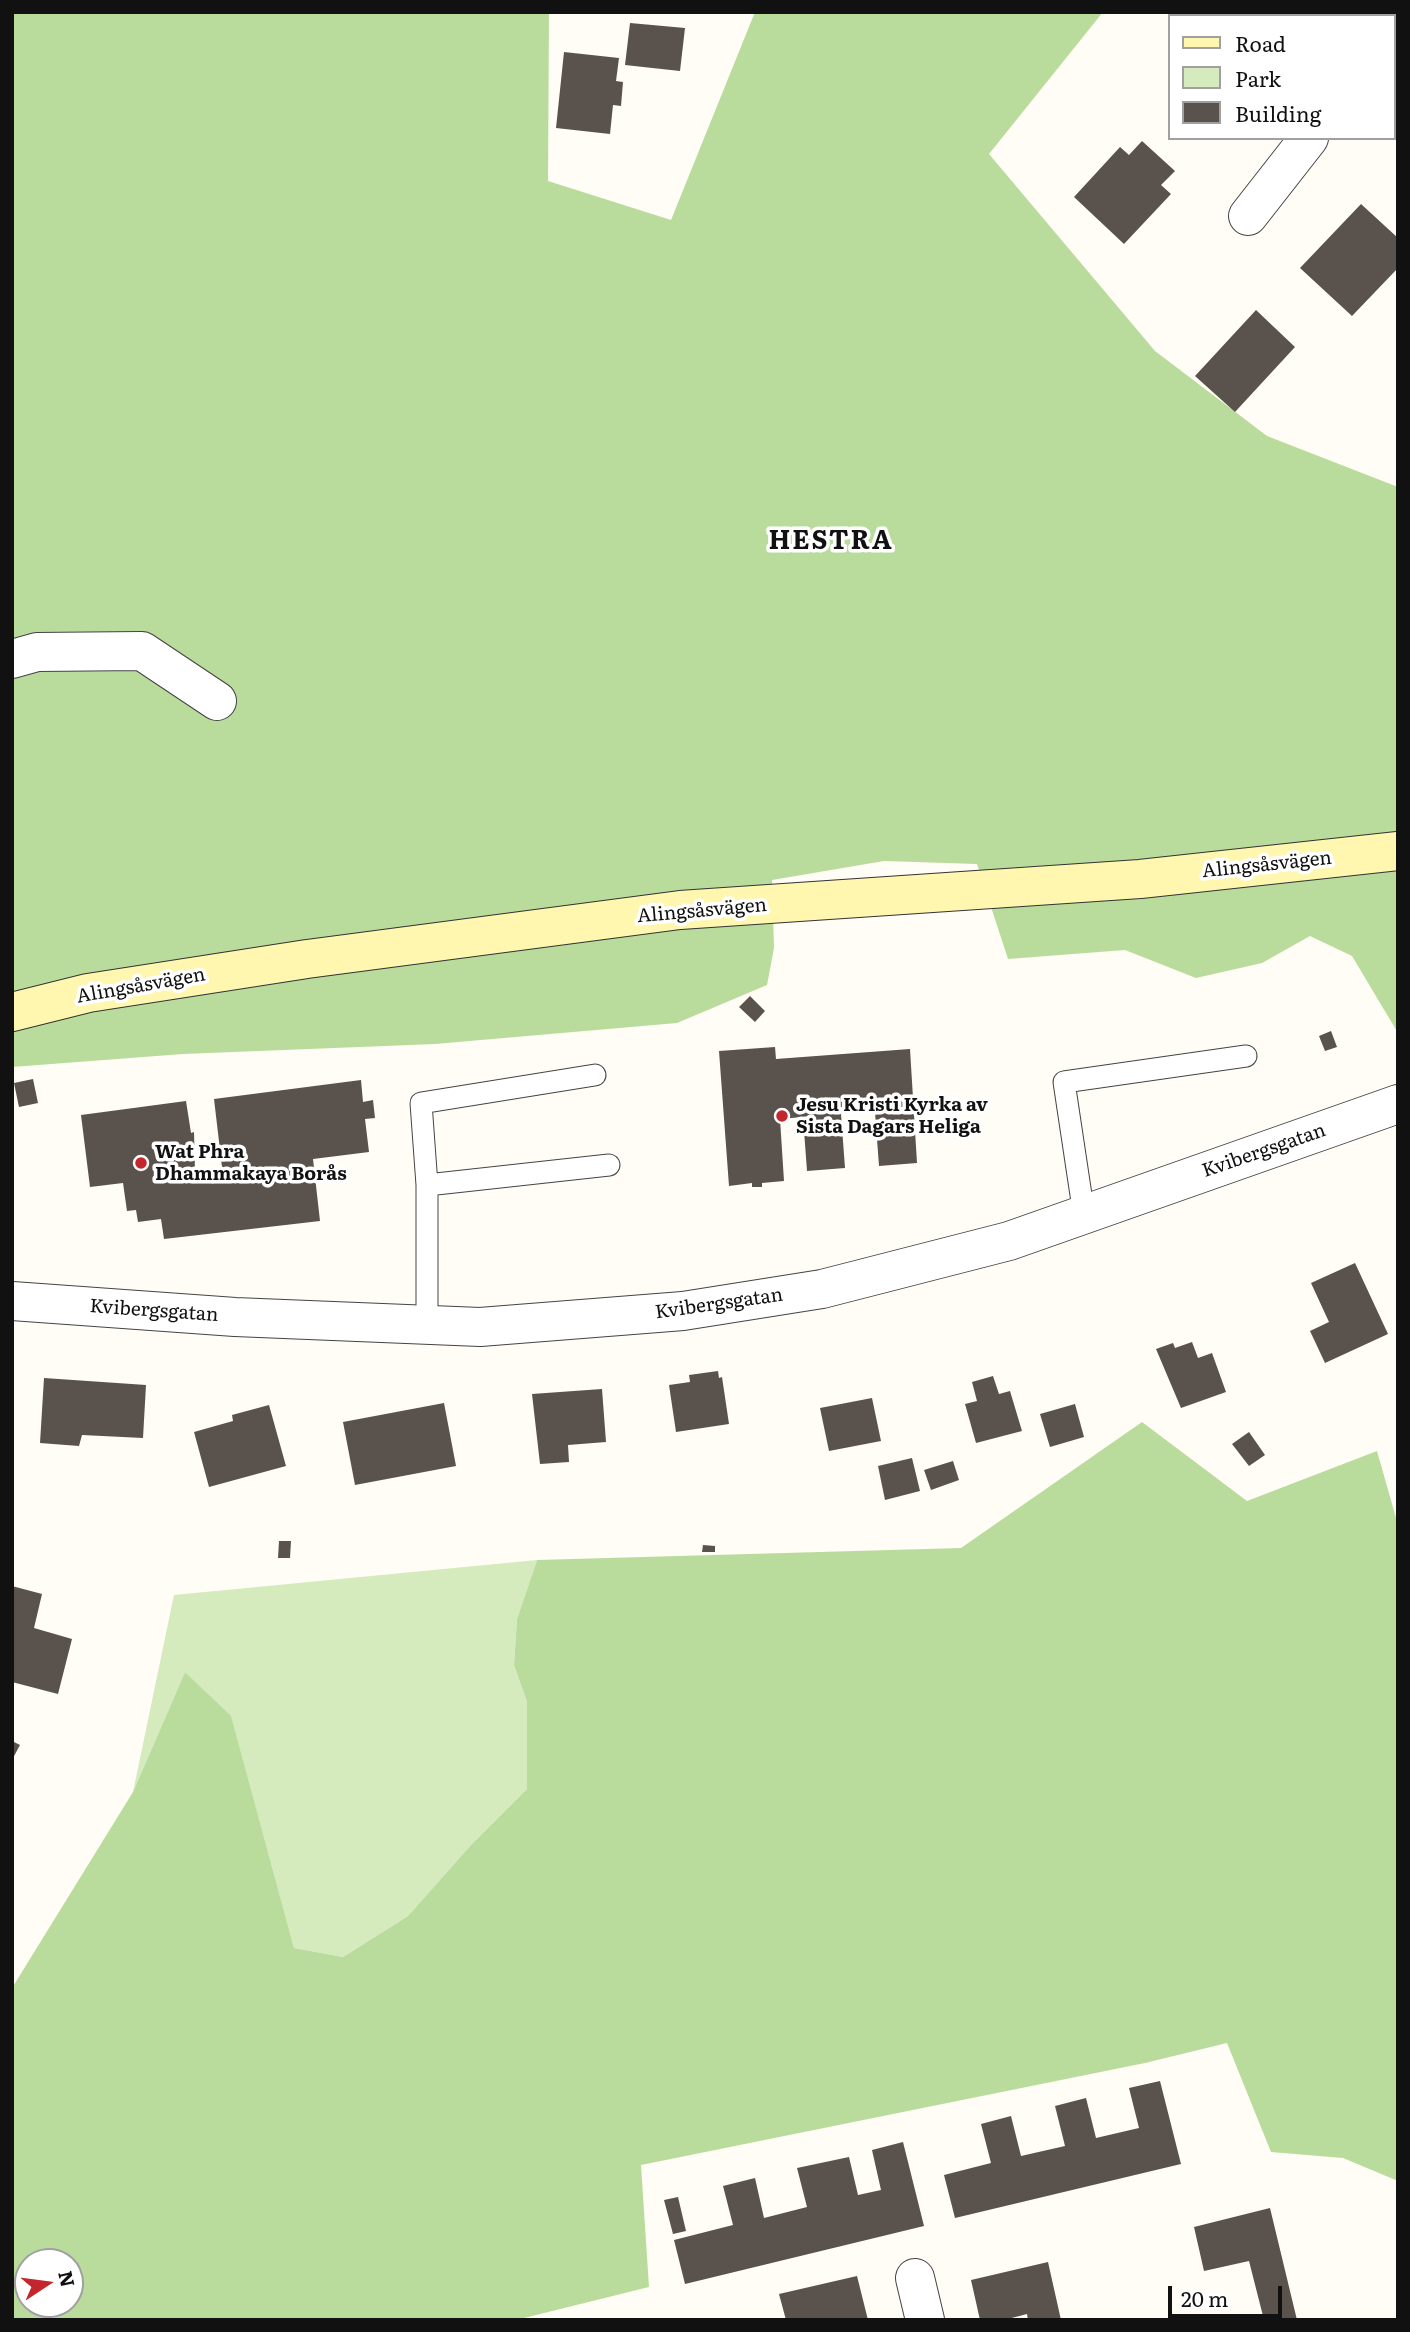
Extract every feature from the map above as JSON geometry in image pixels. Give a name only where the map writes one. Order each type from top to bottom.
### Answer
[{"type":"main road","name":"Alingsåsvägen","points":[[12,1012],[88,993],[307,959],[680,911],[1140,879],[1398,851]]},
{"type":"street","points":[[1248,216],[1307,140]]},
{"type":"street","points":[[12,659],[37,652],[142,651],[217,701]]},
{"type":"street","name":"Kvibergsgatan","points":[[12,1301],[235,1317],[480,1327],[683,1311],[822,1289],[1009,1241],[1398,1104]]},
{"type":"street","points":[[915,2278],[925,2320]]},
{"type":"lane","points":[[1084,1215],[1064,1082],[1246,1056]]},
{"type":"lane","points":[[427,1325],[427,1185],[421,1103],[595,1075]]},
{"type":"lane","points":[[427,1185],[609,1165]]},
{"type":"green space","points":[[12,12],[549,12],[548,181],[671,220],[755,12],[1103,12],[989,154],[1155,351],[1267,436],[1398,487],[1398,1033],[1352,956],[1310,936],[1262,963],[1196,978],[1125,950],[1008,959],[977,864],[884,861],[772,880],[774,948],[767,985],[677,1023],[435,1044],[183,1054],[12,1067]]},
{"type":"green space","points":[[1142,1422],[1247,1501],[1377,1451],[1398,1525],[1398,2181],[1343,2158],[1271,2152],[1227,2043],[1145,2063],[641,2165],[649,2287],[516,2320],[12,2320],[12,1988],[133,1792],[185,1672],[231,1716],[294,1948],[343,1957],[408,1916],[471,1845],[527,1789],[527,1702],[514,1665],[517,1619],[537,1560],[961,1548]]},
{"type":"green space","points":[[537,1560],[517,1619],[514,1665],[527,1702],[527,1789],[471,1845],[408,1916],[343,1957],[294,1948],[231,1717],[185,1672],[133,1792],[174,1595]]},
{"type":"building","points":[[1278,12],[1323,12],[1322,14]]},
{"type":"building","points":[[630,23],[685,28],[680,71],[625,65]]},
{"type":"building","points":[[564,52],[619,58],[616,81],[623,82],[621,106],[613,105],[610,134],[556,128]]},
{"type":"building","points":[[1398,106],[1398,137],[1396,135]]},
{"type":"building","points":[[1142,141],[1175,171],[1161,185],[1171,194],[1124,244],[1074,197],[1120,147],[1129,155]]},
{"type":"building","points":[[1361,204],[1398,238],[1398,268],[1352,316],[1300,268]]},
{"type":"building","points":[[1256,310],[1295,347],[1235,412],[1195,376]]},
{"type":"building","points":[[750,996],[765,1011],[755,1022],[739,1007]]},
{"type":"building","points":[[1331,1031],[1337,1047],[1325,1051],[1319,1036]]},
{"type":"building","name":"Jesu Kristi Kyrka av Sista Dagars Heliga","points":[[775,1047],[776,1059],[910,1049],[917,1163],[879,1166],[875,1112],[841,1114],[845,1168],[807,1171],[803,1117],[780,1119],[784,1181],[762,1183],[762,1187],[752,1187],[752,1183],[729,1186],[719,1051]]},
{"type":"building","points":[[33,1079],[38,1103],[19,1107],[14,1083]]},
{"type":"building","name":"Wat Phra Dhammakaya Borås","points":[[361,1080],[363,1102],[373,1100],[375,1118],[365,1119],[369,1152],[313,1159],[320,1221],[164,1239],[161,1219],[138,1222],[136,1210],[127,1211],[123,1183],[90,1187],[81,1115],[186,1101],[191,1133],[194,1132],[195,1171],[222,1167],[214,1099]]},
{"type":"building","points":[[1355,1263],[1388,1334],[1325,1363],[1310,1331],[1329,1322],[1311,1283]]},
{"type":"building","points":[[1192,1342],[1198,1358],[1212,1353],[1226,1392],[1181,1408],[1156,1349],[1173,1343],[1175,1348]]},
{"type":"building","points":[[718,1371],[719,1378],[722,1377],[729,1424],[676,1432],[669,1385],[690,1382],[689,1375]]},
{"type":"building","points":[[993,1376],[999,1394],[1010,1391],[1022,1431],[976,1443],[965,1404],[977,1401],[972,1382]]},
{"type":"building","points":[[44,1378],[146,1385],[143,1438],[82,1435],[79,1446],[40,1443]]},
{"type":"building","points":[[602,1389],[606,1442],[568,1445],[569,1462],[540,1464],[532,1394]]},
{"type":"building","points":[[872,1398],[881,1441],[829,1451],[820,1408]]},
{"type":"building","points":[[444,1403],[456,1466],[355,1485],[343,1422]]},
{"type":"building","points":[[1075,1404],[1084,1437],[1050,1447],[1040,1414]]},
{"type":"building","points":[[269,1405],[286,1466],[209,1487],[194,1432],[233,1421],[232,1415]]},
{"type":"building","points":[[1249,1432],[1265,1455],[1249,1466],[1232,1444]]},
{"type":"building","points":[[912,1458],[920,1491],[885,1500],[878,1466]]},
{"type":"building","points":[[953,1461],[959,1480],[931,1490],[924,1470]]},
{"type":"building","points":[[279,1541],[291,1541],[290,1558],[278,1558]]},
{"type":"building","points":[[703,1545],[715,1546],[715,1552],[702,1552]]},
{"type":"building","points":[[12,1586],[42,1594],[34,1628],[72,1639],[58,1694],[12,1682]]},
{"type":"building","points":[[12,1741],[20,1745],[12,1760]]},
{"type":"building","points":[[1160,2081],[1181,2164],[955,2218],[944,2175],[991,2163],[981,2124],[1011,2116],[1021,2156],[1065,2146],[1055,2106],[1086,2098],[1096,2138],[1139,2128],[1129,2088]]},
{"type":"building","points":[[903,2142],[924,2226],[685,2284],[674,2240],[733,2225],[723,2186],[755,2178],[764,2218],[807,2207],[797,2168],[849,2157],[858,2195],[881,2190],[872,2150]]},
{"type":"building","points":[[678,2197],[686,2231],[673,2234],[664,2200]]},
{"type":"building","points":[[1270,2208],[1297,2320],[1264,2320],[1249,2261],[1204,2271],[1194,2227]]},
{"type":"building","points":[[1048,2262],[1061,2320],[1028,2320],[1027,2314],[1004,2320],[980,2320],[971,2280]]},
{"type":"building","points":[[857,2276],[868,2320],[786,2320],[779,2294]]},
{"type":"place","name":"Jesu Kristi Kyrka av Sista Dagars Heliga","points":[[782,1116]]},
{"type":"place","name":"Wat Phra Dhammakaya Borås","points":[[141,1163]]},
{"type":"district","name":"HESTRA","points":[[831,541]]}]
